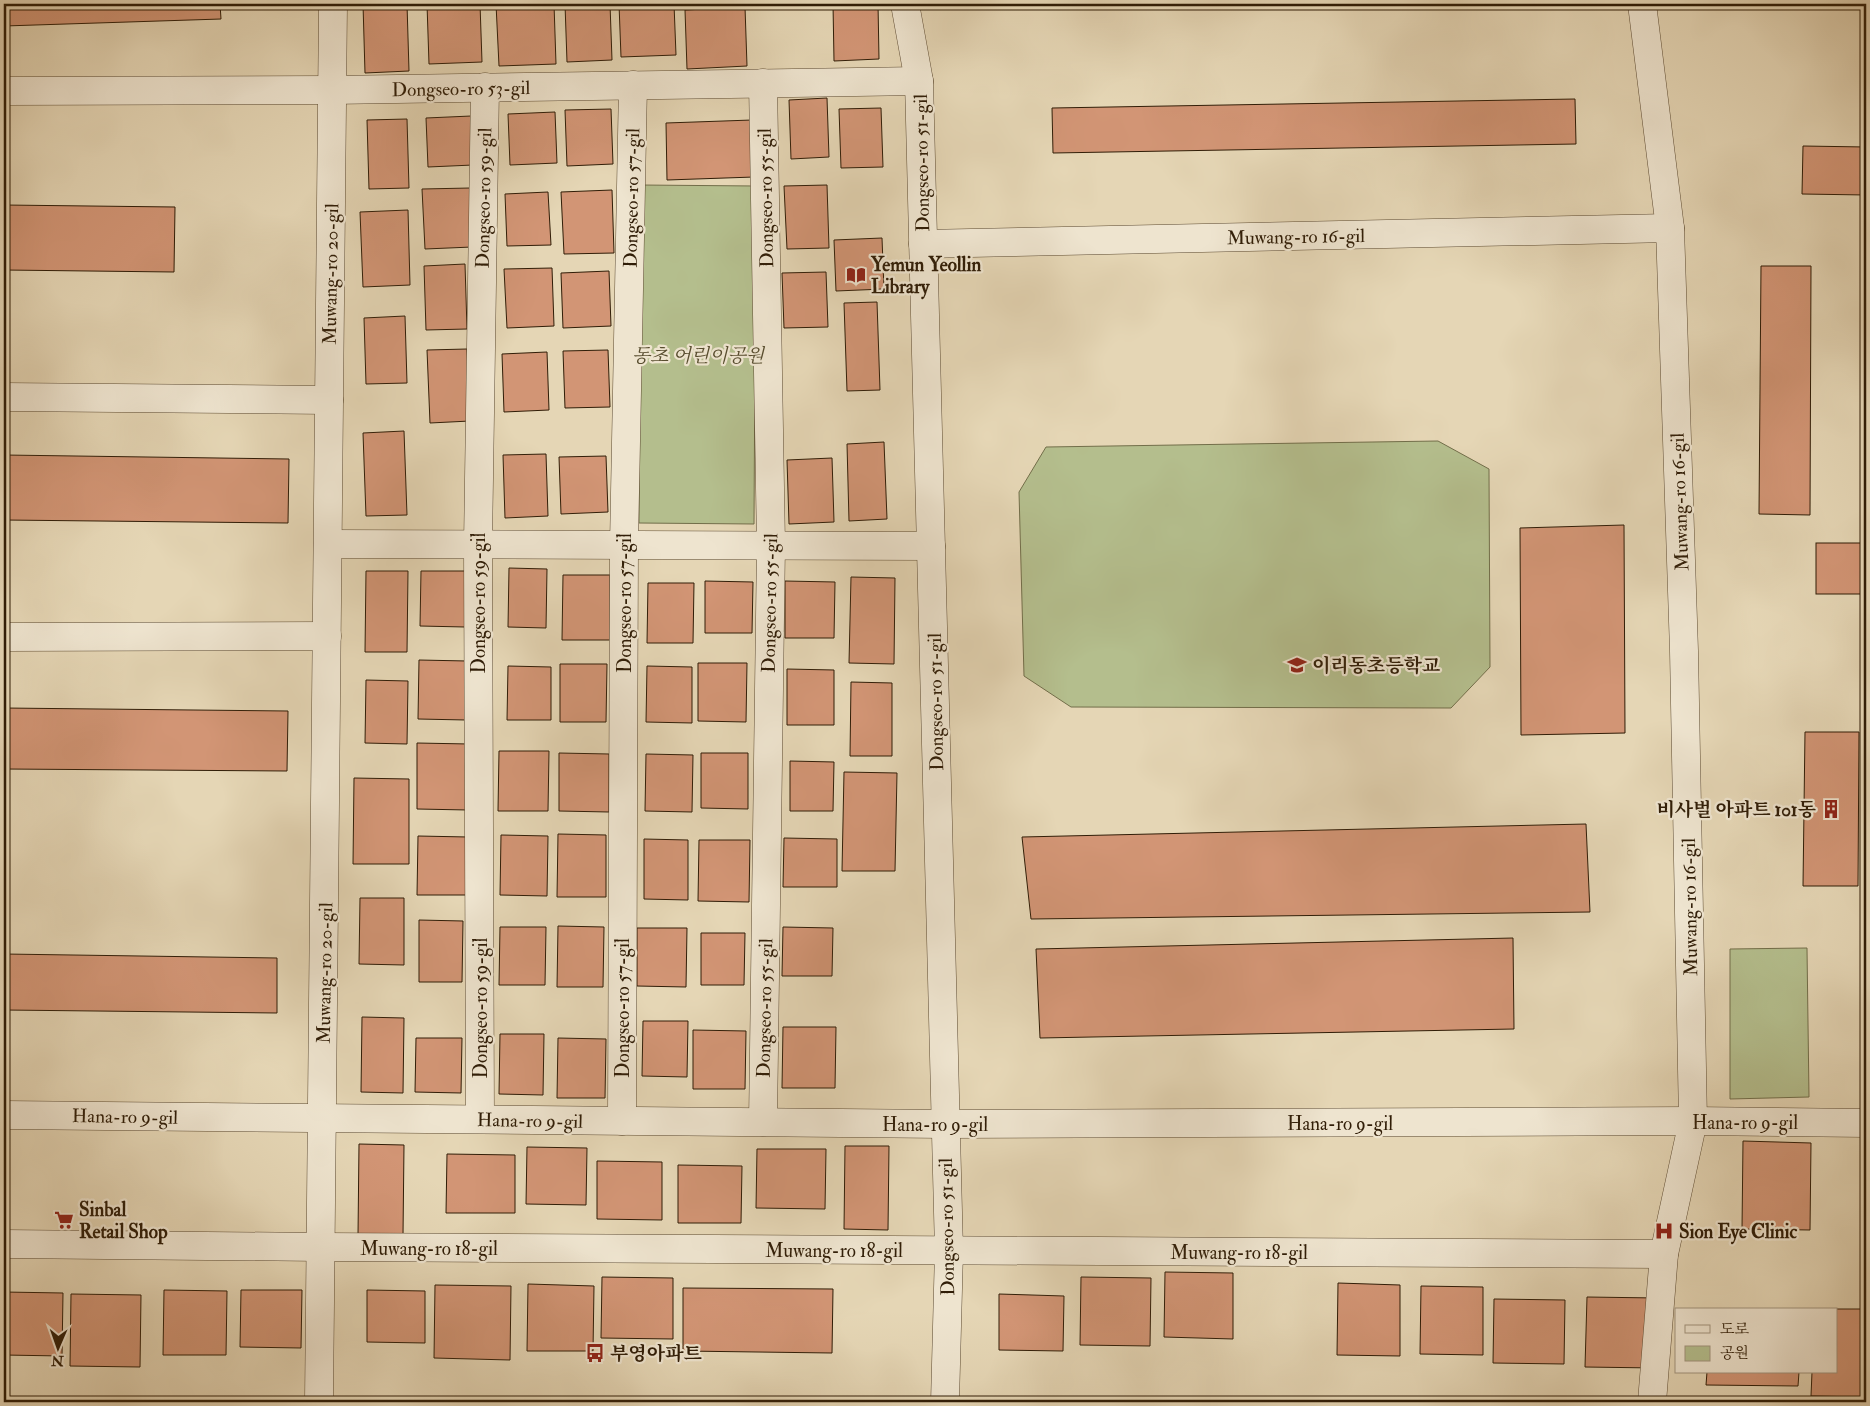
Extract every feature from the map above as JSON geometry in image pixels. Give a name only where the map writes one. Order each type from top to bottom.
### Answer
[{"type":"street","name":"Muwang-ro 20-gil","points":[[319,1402],[333,4]]},
{"type":"street","name":"Dongseo-ro 51-gil","points":[[906,4],[919,81],[948,1251],[945,1402]]},
{"type":"street","name":"Muwang-ro 16-gil","points":[[1642,4],[1670,228],[1684,651],[1693,1122],[1664,1254],[1652,1402]]},
{"type":"street","name":"Dongseo-ro 53-gil","points":[[4,91],[332,90],[919,81]]},
{"type":"street","name":"Dongseo-ro 55-gil","points":[[762,1122],[771,545],[763,83]]},
{"type":"street","name":"Dongseo-ro 57-gil","points":[[622,1121],[624,544],[633,85]]},
{"type":"street","name":"Dongseo-ro 59-gil","points":[[480,1119],[478,544],[485,87]]},
{"type":"street","name":"Muwang-ro 16-gil","points":[[923,244],[1670,228]]},
{"type":"street","points":[[4,397],[329,400]]},
{"type":"street","points":[[328,544],[931,546]]},
{"type":"street","points":[[4,637],[327,636]]},
{"type":"street","name":"Hana-ro 9-gil","points":[[4,1115],[945,1124],[1866,1123]]},
{"type":"street","name":"Muwang-ro 18-gil","points":[[4,1244],[1664,1254]]},
{"type":"green space","name":"동초 어린이공원","points":[[641,185],[756,186],[754,524],[639,523]]},
{"type":"green space","points":[[1438,441],[1489,469],[1490,667],[1451,708],[1071,707],[1024,676],[1019,492],[1046,447]]},
{"type":"green space","points":[[1807,948],[1809,1097],[1730,1099],[1730,949]]},
{"type":"building","points":[[4,4],[220,4],[221,19],[4,26]]},
{"type":"building","points":[[363,4],[407,4],[409,71],[365,73]]},
{"type":"building","points":[[427,4],[480,4],[482,62],[429,64]]},
{"type":"building","points":[[496,4],[554,4],[556,64],[499,66]]},
{"type":"building","points":[[565,4],[610,4],[612,60],[567,62]]},
{"type":"building","points":[[619,4],[674,4],[676,55],[621,57]]},
{"type":"building","points":[[833,4],[878,4],[879,59],[834,61]]},
{"type":"building","points":[[745,7],[747,66],[687,69],[685,10]]},
{"type":"building","points":[[827,98],[829,157],[791,159],[789,100]]},
{"type":"building","points":[[1575,99],[1576,144],[1053,153],[1052,108]]},
{"type":"building","points":[[881,108],[883,167],[841,168],[839,109]]},
{"type":"building","points":[[611,109],[613,164],[567,166],[565,110]]},
{"type":"building","points":[[555,112],[557,163],[510,165],[508,114]]},
{"type":"building","points":[[471,116],[473,165],[428,167],[426,118]]},
{"type":"building","points":[[407,119],[409,188],[369,189],[367,120]]},
{"type":"building","points":[[752,120],[754,177],[667,180],[666,123]]},
{"type":"building","points":[[1803,146],[1866,147],[1866,195],[1802,194]]},
{"type":"building","points":[[827,185],[829,248],[787,249],[784,186]]},
{"type":"building","points":[[470,188],[472,247],[425,249],[422,189]]},
{"type":"building","points":[[612,190],[614,253],[564,254],[561,192]]},
{"type":"building","points":[[548,192],[551,245],[507,246],[505,194]]},
{"type":"building","points":[[4,205],[175,207],[174,272],[4,270]]},
{"type":"building","points":[[408,210],[410,285],[363,287],[360,212]]},
{"type":"building","points":[[882,238],[884,289],[836,291],[834,240]]},
{"type":"building","points":[[465,264],[467,329],[426,330],[424,266]]},
{"type":"building","points":[[1761,266],[1811,266],[1810,515],[1759,514]]},
{"type":"building","points":[[552,268],[554,326],[507,328],[504,269]]},
{"type":"building","points":[[609,271],[611,326],[563,328],[561,273]]},
{"type":"building","points":[[826,272],[828,327],[784,328],[782,273]]},
{"type":"building","points":[[877,302],[880,390],[847,391],[844,303]]},
{"type":"building","points":[[405,316],[407,383],[366,384],[364,318]]},
{"type":"building","points":[[467,349],[470,421],[430,423],[427,350]]},
{"type":"building","points":[[608,350],[610,407],[565,408],[563,351]]},
{"type":"building","points":[[547,352],[549,410],[504,412],[502,354]]},
{"type":"building","points":[[404,431],[407,515],[366,516],[363,433]]},
{"type":"building","points":[[884,442],[887,519],[849,521],[847,444]]},
{"type":"building","points":[[546,454],[548,516],[505,518],[503,455]]},
{"type":"building","points":[[4,455],[289,459],[288,523],[4,520]]},
{"type":"building","points":[[606,456],[608,512],[561,514],[559,457]]},
{"type":"building","points":[[832,458],[834,522],[789,524],[787,460]]},
{"type":"building","points":[[1624,525],[1625,733],[1521,735],[1520,528]]},
{"type":"building","points":[[1816,543],[1866,543],[1866,594],[1816,594]]},
{"type":"building","points":[[509,568],[547,569],[546,628],[508,627]]},
{"type":"building","points":[[366,571],[408,571],[407,652],[365,652]]},
{"type":"building","points":[[421,571],[466,571],[465,627],[420,626]]},
{"type":"building","points":[[563,575],[610,575],[610,640],[562,640]]},
{"type":"building","points":[[851,577],[895,578],[894,664],[849,663]]},
{"type":"building","points":[[705,581],[753,582],[752,633],[705,633]]},
{"type":"building","points":[[785,581],[835,582],[834,638],[785,638]]},
{"type":"building","points":[[648,583],[694,583],[693,643],[647,643]]},
{"type":"building","points":[[419,660],[467,661],[466,720],[418,719]]},
{"type":"building","points":[[698,663],[747,663],[746,722],[698,721]]},
{"type":"building","points":[[560,664],[607,664],[606,722],[560,722]]},
{"type":"building","points":[[508,666],[551,667],[551,720],[507,720]]},
{"type":"building","points":[[647,666],[692,667],[692,723],[646,722]]},
{"type":"building","points":[[787,669],[834,670],[834,725],[787,725]]},
{"type":"building","points":[[366,680],[408,681],[407,744],[365,743]]},
{"type":"building","points":[[851,682],[892,683],[892,756],[850,756]]},
{"type":"building","points":[[4,708],[288,711],[287,771],[4,769]]},
{"type":"building","name":"비사벌 아파트 101동","points":[[1805,732],[1859,732],[1858,886],[1803,886]]},
{"type":"building","points":[[417,743],[469,744],[468,810],[417,809]]},
{"type":"building","points":[[499,751],[549,751],[548,811],[498,811]]},
{"type":"building","points":[[559,753],[609,754],[609,812],[559,811]]},
{"type":"building","points":[[701,753],[748,753],[748,809],[701,808]]},
{"type":"building","points":[[646,754],[693,755],[692,812],[645,811]]},
{"type":"building","points":[[790,761],[834,762],[833,811],[790,811]]},
{"type":"building","points":[[844,772],[897,773],[895,871],[842,871]]},
{"type":"building","points":[[354,778],[409,779],[409,864],[353,864]]},
{"type":"building","points":[[1586,824],[1590,912],[1031,919],[1022,837]]},
{"type":"building","points":[[558,834],[606,835],[606,897],[557,897]]},
{"type":"building","points":[[501,835],[548,836],[547,896],[500,895]]},
{"type":"building","points":[[418,836],[468,837],[467,895],[417,895]]},
{"type":"building","points":[[784,838],[837,839],[837,887],[783,887]]},
{"type":"building","points":[[644,839],[688,840],[688,900],[644,899]]},
{"type":"building","points":[[699,840],[750,840],[749,902],[698,901]]},
{"type":"building","points":[[360,898],[404,898],[404,965],[359,964]]},
{"type":"building","points":[[419,920],[463,921],[462,982],[419,982]]},
{"type":"building","points":[[558,926],[604,927],[603,987],[557,987]]},
{"type":"building","points":[[500,927],[546,927],[545,985],[499,985]]},
{"type":"building","points":[[783,927],[833,928],[832,976],[782,976]]},
{"type":"building","points":[[637,928],[687,928],[686,987],[637,986]]},
{"type":"building","points":[[701,933],[745,933],[744,985],[701,985]]},
{"type":"building","points":[[1513,938],[1514,1029],[1040,1038],[1036,949]]},
{"type":"building","points":[[1861,949],[1866,949],[1866,999],[1861,999]]},
{"type":"building","points":[[4,954],[277,958],[277,1013],[4,1010]]},
{"type":"building","points":[[362,1017],[404,1018],[403,1093],[361,1092]]},
{"type":"building","points":[[643,1021],[688,1021],[687,1077],[642,1076]]},
{"type":"building","points":[[783,1027],[836,1027],[835,1088],[782,1088]]},
{"type":"building","points":[[693,1030],[746,1031],[745,1089],[693,1089]]},
{"type":"building","points":[[500,1034],[544,1034],[543,1095],[499,1094]]},
{"type":"building","points":[[416,1038],[462,1038],[461,1093],[415,1092]]},
{"type":"building","points":[[558,1038],[606,1039],[605,1098],[557,1098]]},
{"type":"building","points":[[1743,1141],[1811,1143],[1810,1230],[1742,1229]]},
{"type":"building","points":[[359,1144],[404,1145],[403,1235],[358,1235]]},
{"type":"building","points":[[845,1146],[889,1146],[888,1230],[844,1229]]},
{"type":"building","points":[[527,1147],[587,1148],[586,1205],[526,1204]]},
{"type":"building","points":[[757,1149],[826,1149],[825,1209],[756,1208]]},
{"type":"building","points":[[447,1154],[515,1155],[515,1213],[446,1213]]},
{"type":"building","points":[[597,1161],[662,1162],[662,1220],[597,1219]]},
{"type":"building","points":[[678,1165],[742,1166],[741,1223],[678,1223]]},
{"type":"building","points":[[1165,1272],[1233,1273],[1233,1339],[1164,1337]]},
{"type":"building","points":[[602,1277],[673,1278],[673,1339],[601,1338]]},
{"type":"building","points":[[1081,1277],[1151,1278],[1150,1346],[1080,1345]]},
{"type":"building","points":[[1338,1283],[1400,1285],[1400,1356],[1337,1355]]},
{"type":"building","points":[[528,1284],[594,1286],[593,1351],[527,1351]]},
{"type":"building","points":[[435,1285],[511,1286],[510,1360],[434,1358]]},
{"type":"building","points":[[1421,1286],[1483,1287],[1483,1355],[1420,1354]]},
{"type":"building","points":[[683,1288],[833,1289],[832,1353],[683,1351]]},
{"type":"building","points":[[164,1290],[227,1291],[226,1355],[163,1355]]},
{"type":"building","points":[[241,1290],[302,1290],[301,1348],[240,1347]]},
{"type":"building","points":[[367,1290],[425,1291],[425,1343],[367,1342]]},
{"type":"building","points":[[4,1292],[63,1293],[62,1356],[4,1355]]},
{"type":"building","points":[[71,1294],[141,1295],[140,1367],[70,1366]]},
{"type":"building","points":[[999,1294],[1064,1296],[1063,1351],[999,1350]]},
{"type":"building","points":[[1587,1297],[1657,1298],[1656,1368],[1585,1367]]},
{"type":"building","points":[[1494,1299],[1565,1300],[1564,1364],[1493,1363]]},
{"type":"building","points":[[1838,1309],[1866,1309],[1866,1397],[1811,1396],[1812,1374],[1838,1374]]},
{"type":"building","points":[[1707,1374],[1799,1374],[1798,1386],[1706,1385]]},
{"type":"place","name":"Yemun Yeollin Library","points":[[856,275]]},
{"type":"place","name":"이리동초등학교","points":[[1297,665]]},
{"type":"place","name":"비사벌 아파트 101동","points":[[1831,809]]},
{"type":"place","name":"Sinbal Retail Shop","points":[[64,1220]]},
{"type":"place","name":"Sion Eye Clinic","points":[[1664,1231]]},
{"type":"place","name":"부영아파트","points":[[595,1353]]}]
